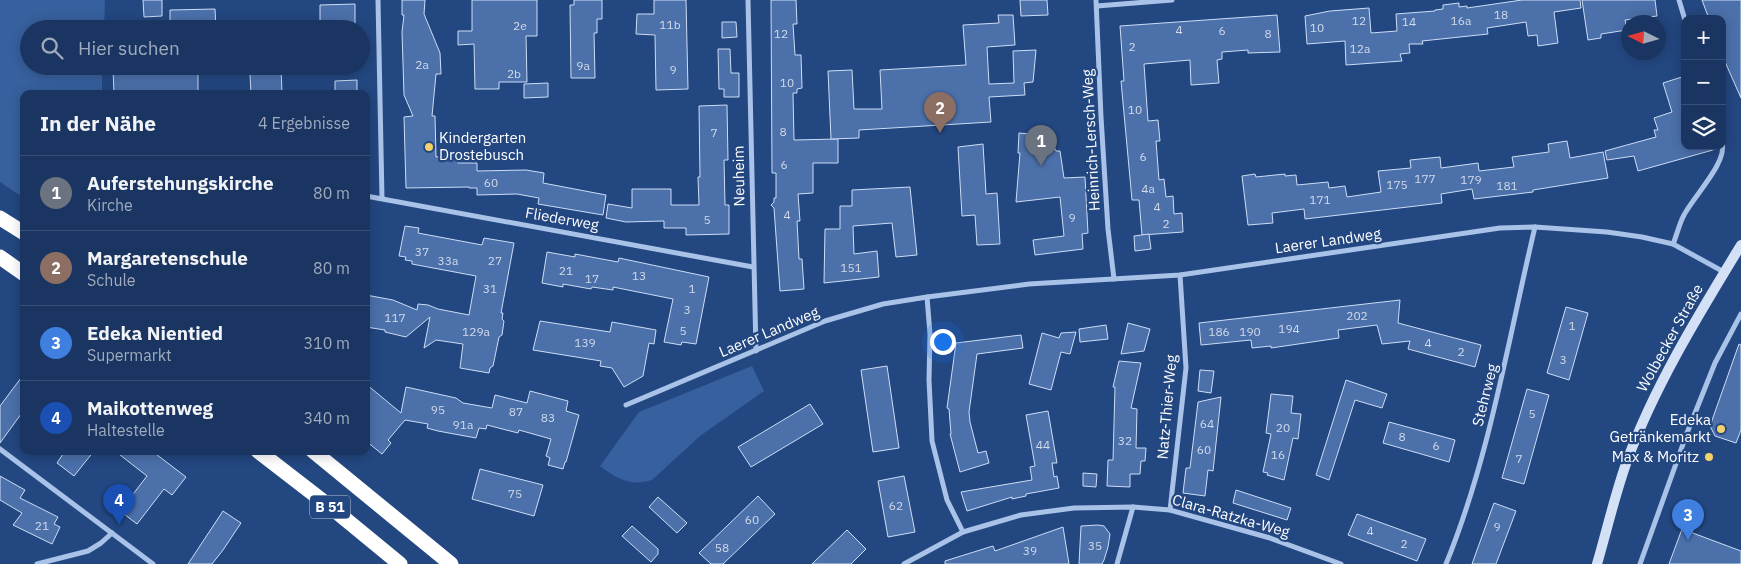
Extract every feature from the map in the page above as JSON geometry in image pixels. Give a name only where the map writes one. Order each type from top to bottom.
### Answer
[{"type":"highway","points":[[0,218],[20,231]]},
{"type":"highway","points":[[0,257],[20,271]]},
{"type":"highway","name":"B 51","points":[[263,455],[400,564]]},
{"type":"highway","name":"B 51","points":[[318,455],[450,564]]},
{"type":"main road","name":"Wolbecker Straße","points":[[1597,564],[1626,462],[1649,408],[1680,349],[1741,245]]},
{"type":"street","points":[[378,0],[382,198]]},
{"type":"street","name":"Neuheim","points":[[748,0],[756,351]]},
{"type":"street","points":[[1096,3],[1172,0]]},
{"type":"street","points":[[1679,0],[1684,15]]},
{"type":"street","name":"Heinrich-Lersch-Weg","points":[[1096,3],[1108,229],[1114,279]]},
{"type":"street","points":[[1673,244],[1684,215],[1720,161],[1723,150]]},
{"type":"street","name":"Fliederweg","points":[[370,196],[753,267]]},
{"type":"street","name":"Laerer Landweg","points":[[626,405],[825,321],[883,304],[1030,284],[1180,275],[1500,228],[1535,227],[1607,232],[1673,244],[1724,272]]},
{"type":"street","name":"Stehrweg","points":[[1446,564],[1458,535],[1480,467],[1535,227]]},
{"type":"street","name":"Natz-Thier-Weg","points":[[1170,510],[1186,368],[1180,275]]},
{"type":"street","points":[[927,297],[930,334],[929,380],[932,441],[947,500],[963,532]]},
{"type":"street","points":[[1640,564],[1711,372],[1741,314]]},
{"type":"street","points":[[0,449],[153,564]]},
{"type":"street","points":[[1118,564],[1133,507]]},
{"type":"street","name":"Clara-Ratzka-Weg","points":[[904,564],[963,532],[1029,514],[1074,508],[1133,507],[1170,510],[1270,538],[1341,564]]},
{"type":"street","points":[[37,564],[88,551],[112,533]]},
{"type":"shaded area","points":[[0,0],[105,0],[104,20],[20,20],[20,75],[102,75],[102,90],[20,90],[20,195],[0,182]]},
{"type":"shaded area","points":[[752,366],[764,391],[700,436],[652,480],[631,482],[612,474],[600,466],[639,412]]},
{"type":"building","points":[[143,0],[162,0],[162,16],[144,17]]},
{"type":"building","points":[[402,0],[425,0],[424,14],[440,53],[441,74],[436,74],[432,116],[435,116],[436,157],[458,156],[458,163],[477,163],[477,171],[526,170],[544,173],[543,183],[606,195],[603,215],[538,204],[539,198],[517,194],[477,195],[477,188],[406,188],[404,117],[413,116],[404,95],[402,32],[404,15],[402,15]]},
{"type":"building","points":[[472,0],[537,0],[537,36],[526,36],[527,82],[499,82],[499,89],[475,89],[474,44],[458,45],[458,31],[472,31]]},
{"type":"building","points":[[574,0],[602,0],[602,19],[597,19],[597,33],[594,33],[595,78],[571,78],[570,5],[574,5]]},
{"type":"building","points":[[654,0],[686,0],[688,89],[656,90],[655,35],[636,34],[637,14],[654,14]]},
{"type":"building","points":[[771,0],[796,0],[797,24],[793,24],[795,55],[801,55],[802,88],[797,89],[797,93],[793,93],[794,140],[838,139],[838,163],[813,163],[813,193],[798,194],[800,221],[797,221],[799,259],[802,259],[804,289],[780,291],[774,208],[771,205],[774,202],[774,198],[776,198],[776,173],[772,173]]},
{"type":"building","points":[[1020,0],[1047,0],[1048,15],[1021,16]]},
{"type":"building","points":[[1522,0],[1580,0],[1581,8],[1554,12],[1558,43],[1538,46],[1537,35],[1528,36],[1526,22],[1487,28],[1488,34],[1422,41],[1423,44],[1409,44],[1410,53],[1400,54],[1402,61],[1346,65],[1345,41],[1307,44],[1305,16],[1330,11],[1369,8],[1371,33],[1397,31],[1396,14],[1435,11],[1443,9],[1443,5],[1459,3],[1459,7],[1467,6],[1467,8]]},
{"type":"building","points":[[1582,0],[1655,0],[1657,15],[1621,15],[1621,31],[1601,34],[1601,38],[1588,40]]},
{"type":"building","points":[[1702,0],[1741,0],[1741,98],[1726,64],[1726,15],[1708,15]]},
{"type":"building","points":[[355,4],[355,20],[320,20],[320,5]]},
{"type":"building","points":[[215,9],[216,20],[170,20],[170,10]]},
{"type":"building","points":[[998,15],[1013,15],[1015,45],[987,47],[989,84],[1014,83],[1013,51],[1036,50],[1033,82],[1024,83],[1025,95],[989,97],[991,122],[859,130],[859,138],[831,139],[828,71],[852,70],[854,109],[882,109],[880,70],[966,65],[963,25],[999,23]]},
{"type":"building","points":[[1277,15],[1280,52],[1248,53],[1248,50],[1222,52],[1222,59],[1217,60],[1219,83],[1191,85],[1190,60],[1144,64],[1148,121],[1158,120],[1160,141],[1156,141],[1159,180],[1164,179],[1166,197],[1173,196],[1174,214],[1182,213],[1183,232],[1142,235],[1139,200],[1132,200],[1121,81],[1124,81],[1120,26]]},
{"type":"building","points":[[722,22],[736,22],[737,37],[722,38]]},
{"type":"building","points":[[718,49],[730,49],[731,73],[739,73],[739,97],[724,97],[724,89],[719,89]]},
{"type":"building","points":[[113,75],[198,75],[198,90],[114,90]]},
{"type":"building","points":[[250,75],[281,75],[282,90],[251,90]]},
{"type":"building","points":[[1681,77],[1681,150],[1713,150],[1638,171],[1634,156],[1607,160],[1605,151],[1656,137],[1654,130],[1658,130],[1654,118],[1672,112],[1663,83]]},
{"type":"building","points":[[357,80],[357,90],[335,90],[335,81]]},
{"type":"building","points":[[548,83],[548,97],[524,98],[524,84]]},
{"type":"building","points":[[727,105],[728,160],[724,160],[725,205],[729,205],[729,234],[686,235],[686,228],[664,228],[664,221],[626,222],[606,218],[608,204],[632,208],[632,189],[671,189],[671,205],[699,205],[699,106]]},
{"type":"building","points":[[1019,133],[1042,135],[1050,138],[1056,151],[1060,151],[1064,178],[1085,177],[1088,233],[1082,234],[1083,249],[1035,255],[1033,240],[1064,236],[1060,197],[1016,202],[1020,153],[1018,153]]},
{"type":"building","points":[[1567,141],[1570,158],[1603,152],[1608,178],[1533,190],[1533,192],[1474,199],[1472,189],[1441,194],[1442,203],[1305,219],[1304,209],[1272,213],[1273,223],[1248,225],[1242,176],[1255,174],[1256,177],[1285,174],[1285,176],[1296,175],[1297,185],[1328,182],[1329,188],[1345,186],[1347,197],[1381,192],[1378,171],[1411,168],[1410,160],[1440,157],[1441,168],[1478,163],[1479,171],[1514,167],[1512,157],[1549,152],[1548,144]]},
{"type":"building","points":[[983,144],[986,194],[997,193],[1000,244],[977,245],[975,215],[962,216],[958,147]]},
{"type":"building","points":[[910,187],[917,255],[896,257],[892,223],[853,226],[854,254],[877,251],[879,277],[824,283],[825,229],[840,229],[840,206],[852,206],[852,190]]},
{"type":"building","points":[[405,226],[419,228],[418,233],[482,245],[484,238],[514,243],[501,313],[503,313],[502,319],[504,321],[502,335],[499,337],[493,366],[490,368],[489,373],[460,368],[463,344],[436,340],[424,348],[430,317],[406,337],[370,328],[370,296],[393,300],[417,310],[418,304],[469,315],[476,276],[412,264],[412,261],[405,260],[406,257],[399,256]]},
{"type":"building","points":[[1149,234],[1151,249],[1135,251],[1134,236]]},
{"type":"building","points":[[547,252],[575,257],[575,254],[618,262],[619,258],[709,277],[696,344],[682,342],[681,345],[664,342],[673,299],[613,287],[613,290],[592,287],[591,289],[563,284],[563,287],[542,283]]},
{"type":"building","points":[[1400,300],[1398,323],[1481,345],[1475,367],[1408,349],[1410,341],[1382,344],[1377,325],[1338,330],[1339,338],[1271,348],[1271,346],[1252,348],[1251,340],[1201,345],[1199,323]]},
{"type":"building","points":[[1566,307],[1588,313],[1569,380],[1547,373]]},
{"type":"building","points":[[540,321],[610,332],[612,322],[656,330],[654,344],[649,343],[643,376],[624,387],[612,368],[600,366],[601,361],[533,350]]},
{"type":"building","points":[[1128,323],[1150,329],[1144,351],[1121,354]]},
{"type":"building","points":[[1106,325],[1108,339],[1080,342],[1079,329]]},
{"type":"building","points":[[1076,332],[1070,354],[1061,352],[1051,390],[1029,384],[1042,333],[1059,338],[1061,333]]},
{"type":"building","points":[[1021,335],[1023,348],[977,354],[969,412],[970,422],[978,453],[986,451],[989,463],[960,472],[950,434],[949,409],[947,408],[956,343]]},
{"type":"building","points":[[1739,344],[1741,345],[1741,430],[1736,443],[1715,436],[1710,426]]},
{"type":"building","points":[[1119,361],[1141,363],[1131,408],[1137,409],[1136,448],[1146,448],[1145,461],[1141,461],[1140,474],[1130,474],[1130,487],[1107,486],[1108,460],[1113,460],[1115,387],[1113,387]]},
{"type":"building","points":[[887,366],[899,448],[873,452],[861,370]]},
{"type":"building","points":[[1200,370],[1214,371],[1211,393],[1198,391]]},
{"type":"building","points":[[20,379],[20,416],[0,443],[0,406]]},
{"type":"building","points":[[1346,380],[1387,394],[1382,408],[1355,400],[1329,480],[1316,475]]},
{"type":"building","points":[[370,387],[401,413],[406,387],[456,398],[463,403],[492,408],[495,395],[527,403],[530,391],[568,401],[566,411],[579,415],[563,469],[548,465],[550,458],[546,456],[551,439],[519,430],[518,433],[487,425],[486,429],[479,428],[476,438],[438,431],[427,428],[428,424],[405,420],[388,440],[391,443],[382,454],[370,444]]},
{"type":"building","points":[[1527,389],[1549,395],[1524,484],[1502,478]]},
{"type":"building","points":[[1271,394],[1293,396],[1291,413],[1301,414],[1298,439],[1293,438],[1284,480],[1263,472],[1271,434],[1266,433]]},
{"type":"building","points":[[1221,397],[1213,471],[1208,470],[1205,496],[1183,493],[1186,468],[1190,468],[1198,402]]},
{"type":"building","points":[[810,404],[823,424],[751,467],[738,447]]},
{"type":"building","points":[[1048,411],[1057,463],[1052,463],[1054,477],[1057,476],[1059,488],[1026,494],[1026,496],[1012,499],[1012,497],[967,511],[961,492],[1032,480],[1030,467],[1035,466],[1026,415]]},
{"type":"building","points":[[1389,422],[1455,440],[1449,462],[1383,443]]},
{"type":"building","points":[[62,455],[91,455],[74,476],[57,463]]},
{"type":"building","points":[[120,455],[157,455],[186,477],[172,495],[164,489],[137,524],[120,511],[147,476]]},
{"type":"building","points":[[480,469],[543,485],[534,516],[472,499]]},
{"type":"building","points":[[1083,473],[1097,474],[1096,487],[1083,486]]},
{"type":"building","points":[[0,476],[25,490],[20,498],[58,517],[54,524],[60,527],[52,544],[13,525],[22,513],[0,500]]},
{"type":"building","points":[[904,476],[915,532],[888,537],[878,481]]},
{"type":"building","points":[[1236,490],[1291,508],[1287,520],[1233,503]]},
{"type":"building","points":[[758,496],[775,514],[723,564],[711,564],[699,553]]},
{"type":"building","points":[[658,497],[687,523],[677,533],[649,507]]},
{"type":"building","points":[[1494,503],[1516,511],[1496,564],[1472,564]]},
{"type":"building","points":[[223,511],[241,523],[212,564],[188,564]]},
{"type":"building","points":[[1357,514],[1426,539],[1417,561],[1348,535]]},
{"type":"building","points":[[632,526],[658,549],[658,554],[651,562],[622,536]]},
{"type":"building","points":[[1081,526],[1104,526],[1110,534],[1104,560],[1102,564],[1079,564]]},
{"type":"building","points":[[1063,527],[1069,564],[945,564],[945,561],[993,546],[995,551]]},
{"type":"building","points":[[1682,529],[1741,551],[1741,564],[1669,564]]},
{"type":"building","points":[[847,530],[866,549],[851,564],[812,564]]},
{"type":"place","name":"Margaretenschule","points":[[940,133]]},
{"type":"place","name":"Kindergarten Drostebusch","points":[[429,147]]},
{"type":"place","name":"Auferstehungskirche","points":[[1041,166]]},
{"type":"place","name":"Edeka Getränkemarkt","points":[[1721,429]]},
{"type":"place","name":"Max & Moritz","points":[[1709,457]]},
{"type":"place","name":"Maikottenweg","points":[[119,525]]},
{"type":"place","name":"Edeka Nientied","points":[[1688,540]]}]
